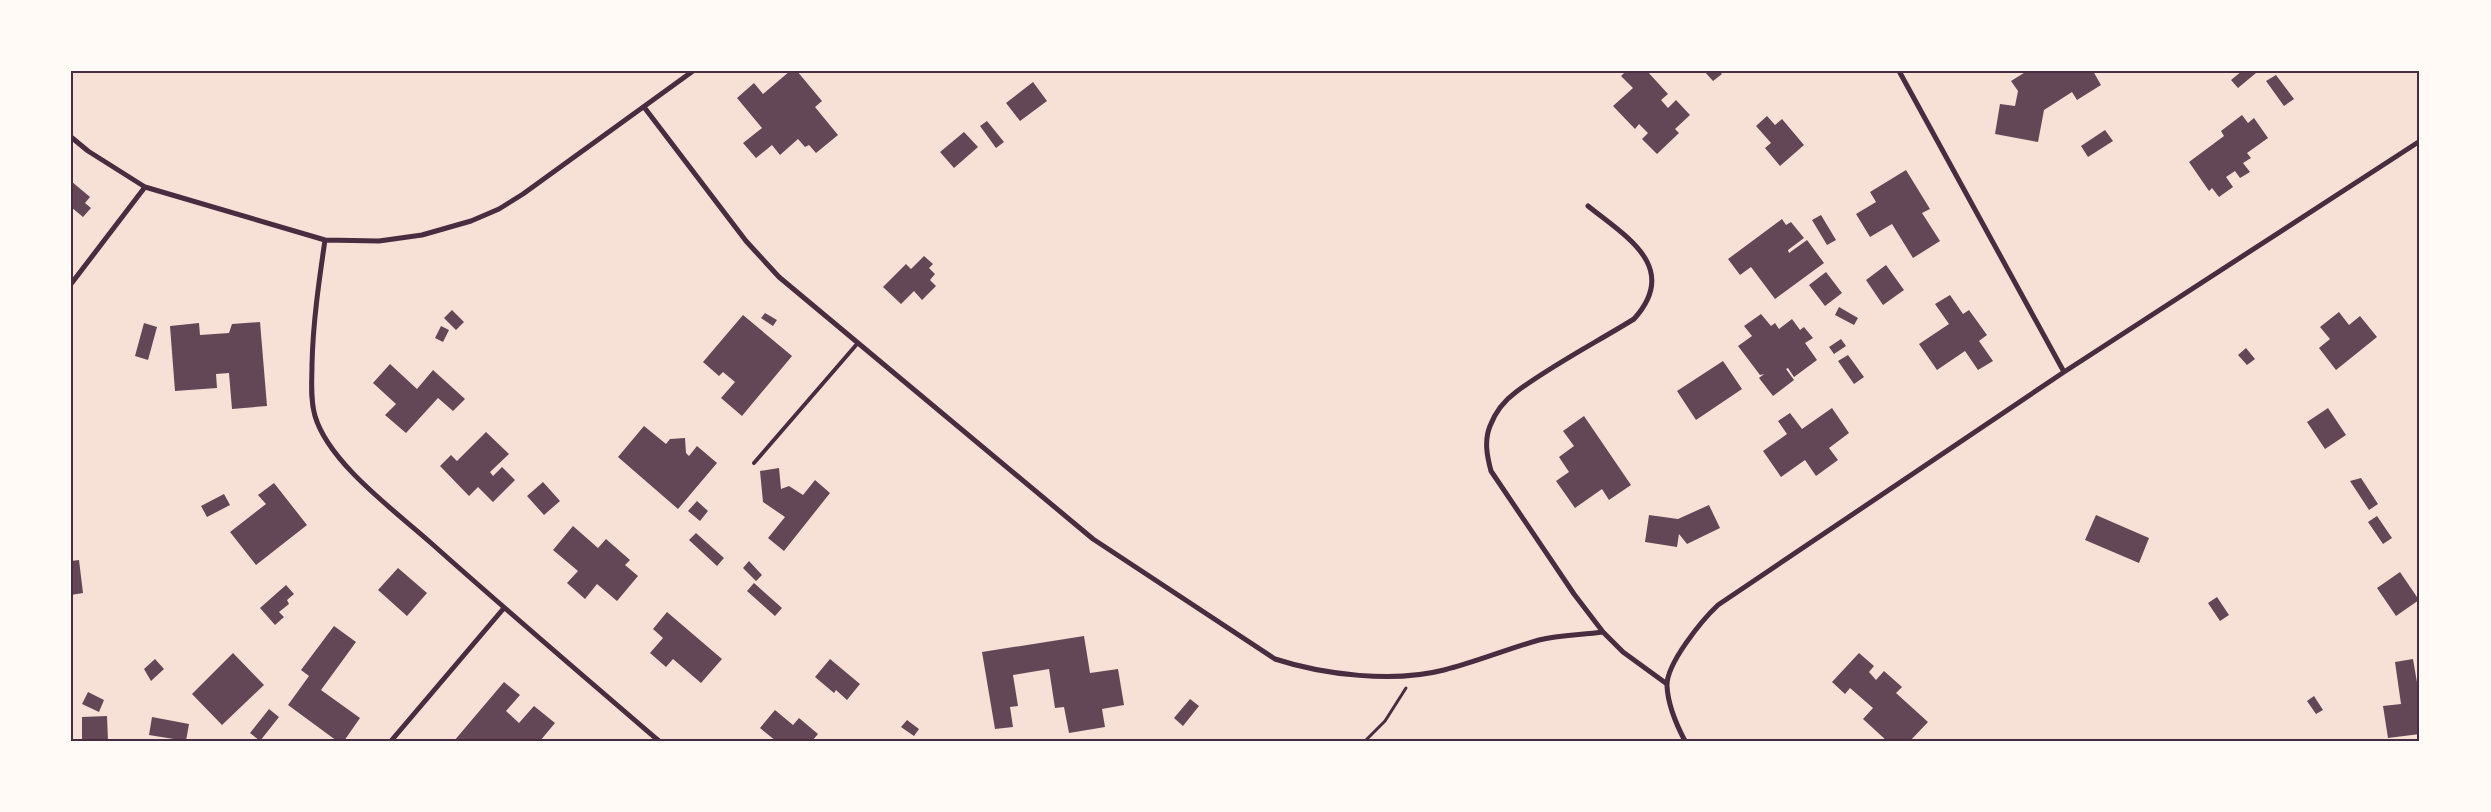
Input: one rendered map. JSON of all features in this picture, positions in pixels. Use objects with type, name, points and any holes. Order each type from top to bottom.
[{"type":"street","points":[[71,137],[88,151],[145,187],[324,240],[399,239],[422,236],[471,221],[499,209],[523,194],[693,71]]},
{"type":"street","points":[[1899,71],[2064,372]]},
{"type":"street","points":[[644,107],[762,260],[778,277],[1093,539],[1275,659],[1307,669],[1352,675],[1412,675],[1444,671],[1541,640],[1603,632]]},
{"type":"street","points":[[1686,741],[1670,707],[1667,684],[1686,642],[1700,622],[1718,605],[2064,372],[2420,141]]},
{"type":"street","points":[[71,284],[145,187]]},
{"type":"street","points":[[1588,206],[1641,249],[1649,265],[1650,289],[1646,305],[1634,319],[1515,393],[1498,410],[1490,426],[1486,441],[1487,457],[1491,471],[1574,594],[1603,632],[1623,652],[1667,684]]},
{"type":"street","points":[[324,240],[314,321],[312,383],[312,402],[323,437],[337,457],[364,483],[504,608],[659,741]]},
{"type":"street","points":[[391,741],[504,608]]},
{"type":"lane","points":[[754,463],[857,344]]},
{"type":"path","points":[[1365,741],[1385,721],[1398,703],[1412,675]]},
{"type":"building","points":[[790,71],[797,71],[822,101],[815,107],[838,135],[816,153],[809,145],[805,147],[798,139],[780,155],[772,145],[756,158],[743,143],[762,128],[737,98],[754,83],[763,94]]},
{"type":"building","points":[[1626,71],[1647,71],[1668,94],[1661,100],[1668,108],[1676,100],[1690,115],[1675,129],[1679,133],[1657,154],[1642,139],[1648,133],[1639,124],[1635,129],[1613,106],[1633,88],[1621,76]]},
{"type":"building","points":[[1704,71],[1719,71],[1722,74],[1713,81]]},
{"type":"building","points":[[2027,71],[2093,71],[2101,85],[2077,100],[2072,92],[2044,110],[2038,142],[1995,134],[2000,104],[2015,106],[2018,91],[2011,81]]},
{"type":"building","points":[[2242,71],[2256,73],[2238,88],[2231,80]]},
{"type":"building","points":[[2276,75],[2294,99],[2284,106],[2266,81]]},
{"type":"building","points":[[1033,82],[1047,101],[1020,121],[1006,103]]},
{"type":"building","points":[[2242,115],[2248,123],[2254,118],[2268,138],[2247,153],[2251,158],[2243,163],[2250,172],[2240,178],[2235,171],[2226,177],[2233,187],[2219,197],[2212,188],[2209,191],[2189,162],[2224,136],[2221,131]]},
{"type":"building","points":[[1767,116],[1775,125],[1782,119],[1804,145],[1780,166],[1765,148],[1771,143],[1756,126]]},
{"type":"building","points":[[987,121],[1004,142],[996,148],[980,126]]},
{"type":"building","points":[[2105,130],[2113,141],[2088,157],[2081,146]]},
{"type":"building","points":[[964,132],[978,147],[954,168],[940,152]]},
{"type":"building","points":[[1906,170],[1930,209],[1922,213],[1940,241],[1913,258],[1892,224],[1870,237],[1856,214],[1876,202],[1870,192]]},
{"type":"building","points":[[71,181],[90,197],[85,203],[91,208],[83,217],[71,207]]},
{"type":"building","points":[[1821,215],[1836,240],[1827,245],[1812,220]]},
{"type":"building","points":[[1782,219],[1786,225],[1791,222],[1804,238],[1788,250],[1789,253],[1807,240],[1824,263],[1775,299],[1751,267],[1740,275],[1728,259]]},
{"type":"building","points":[[924,256],[933,264],[929,268],[935,274],[930,280],[936,286],[922,300],[914,291],[901,304],[883,287],[906,264],[911,269]]},
{"type":"building","points":[[1886,265],[1904,290],[1883,305],[1866,280]]},
{"type":"building","points":[[1826,272],[1842,293],[1825,306],[1809,285]]},
{"type":"building","points":[[1950,295],[1963,314],[1969,310],[1987,335],[1979,341],[1993,361],[1978,370],[1965,351],[1937,370],[1919,344],[1949,324],[1935,304]]},
{"type":"building","points":[[1839,307],[1858,318],[1854,325],[1835,315]]},
{"type":"building","points":[[452,310],[464,322],[456,330],[444,318]]},
{"type":"building","points":[[2339,312],[2349,325],[2360,316],[2377,337],[2336,370],[2319,348],[2330,339],[2320,327]]},
{"type":"building","points":[[765,313],[777,320],[773,326],[761,318]]},
{"type":"building","points":[[1761,314],[1771,326],[1775,323],[1779,329],[1792,319],[1800,330],[1804,327],[1813,338],[1805,343],[1817,360],[1794,377],[1788,368],[1786,369],[1794,380],[1773,396],[1759,378],[1764,374],[1760,375],[1738,346],[1752,336],[1744,326]]},
{"type":"building","points":[[743,315],[792,356],[742,416],[721,398],[735,382],[723,372],[719,376],[703,362]]},
{"type":"building","points":[[260,322],[267,406],[232,409],[229,373],[216,374],[217,388],[175,391],[170,326],[199,323],[200,335],[229,333],[232,324]]},
{"type":"building","points":[[144,323],[157,327],[148,360],[135,356]]},
{"type":"building","points":[[441,326],[449,330],[443,342],[435,338]]},
{"type":"building","points":[[1841,339],[1846,346],[1834,354],[1829,347]]},
{"type":"building","points":[[2246,348],[2255,359],[2247,365],[2238,355]]},
{"type":"building","points":[[1848,355],[1864,377],[1854,384],[1838,361]]},
{"type":"building","points":[[1723,361],[1742,389],[1696,420],[1677,391]]},
{"type":"building","points":[[390,364],[417,389],[433,370],[465,399],[453,411],[438,398],[406,433],[385,415],[396,404],[373,383]]},
{"type":"building","points":[[1832,408],[1849,433],[1829,448],[1838,460],[1816,476],[1805,460],[1781,477],[1763,451],[1787,434],[1778,421],[1790,413],[1802,429]]},
{"type":"building","points":[[2328,408],[2346,435],[2325,449],[2307,422]]},
{"type":"building","points":[[1584,416],[1631,485],[1609,500],[1602,489],[1575,508],[1556,481],[1569,472],[1559,457],[1574,446],[1563,431]]},
{"type":"building","points":[[644,426],[666,444],[670,439],[685,438],[686,453],[689,456],[697,446],[717,463],[678,509],[618,457]]},
{"type":"building","points":[[486,432],[509,454],[490,472],[493,476],[502,467],[515,480],[493,502],[478,487],[469,496],[440,466],[451,455],[457,461]]},
{"type":"building","points":[[779,468],[781,489],[789,486],[803,495],[815,480],[830,493],[784,551],[768,538],[785,517],[763,502],[760,471]]},
{"type":"building","points":[[2361,478],[2378,504],[2369,510],[2350,481]]},
{"type":"building","points":[[543,482],[560,501],[544,515],[527,496]]},
{"type":"building","points":[[274,483],[307,525],[256,565],[230,532],[266,504],[258,495]]},
{"type":"building","points":[[224,494],[230,505],[207,517],[201,506]]},
{"type":"building","points":[[697,501],[708,511],[700,521],[688,511]]},
{"type":"building","points":[[1709,505],[1720,528],[1687,544],[1679,534],[1677,547],[1645,542],[1649,515],[1678,519]]},
{"type":"building","points":[[2096,515],[2149,538],[2139,563],[2085,540]]},
{"type":"building","points":[[2377,516],[2392,538],[2383,544],[2368,522]]},
{"type":"building","points":[[573,526],[598,548],[606,539],[630,560],[625,565],[638,576],[617,601],[597,584],[585,599],[567,583],[578,571],[553,550]]},
{"type":"building","points":[[696,533],[724,558],[717,566],[689,540]]},
{"type":"building","points":[[79,560],[83,593],[71,595],[71,561]]},
{"type":"building","points":[[749,561],[762,575],[756,581],[743,568]]},
{"type":"building","points":[[398,568],[427,593],[407,616],[378,590]]},
{"type":"building","points":[[2400,572],[2419,600],[2396,616],[2377,588]]},
{"type":"building","points":[[754,583],[782,608],[775,616],[747,591]]},
{"type":"building","points":[[286,585],[294,594],[287,600],[289,604],[279,612],[284,617],[275,625],[260,608]]},
{"type":"building","points":[[2217,597],[2229,615],[2220,621],[2208,603]]},
{"type":"building","points":[[667,612],[722,659],[701,683],[673,659],[666,667],[650,653],[663,638],[653,629]]},
{"type":"building","points":[[334,626],[356,642],[321,690],[360,718],[344,741],[337,741],[288,705],[309,676],[301,670]]},
{"type":"building","points":[[1084,636],[1090,673],[1118,669],[1124,705],[1102,709],[1105,727],[1069,733],[1064,707],[1055,708],[1049,669],[1013,675],[1018,706],[1010,707],[1013,727],[995,729],[982,652]]},
{"type":"building","points":[[233,653],[264,685],[222,725],[192,694]]},
{"type":"building","points":[[1859,653],[1874,666],[1869,672],[1876,680],[1884,671],[1902,687],[1896,693],[1928,722],[1910,741],[1887,741],[1863,719],[1873,708],[1850,688],[1845,694],[1832,682]]},
{"type":"building","points":[[155,659],[164,669],[151,681],[144,669]]},
{"type":"building","points":[[830,659],[860,684],[847,700],[836,690],[834,693],[815,677]]},
{"type":"building","points":[[2413,659],[2420,700],[2420,734],[2388,738],[2383,706],[2401,704],[2395,662]]},
{"type":"building","points":[[504,682],[520,695],[506,711],[519,723],[534,706],[555,723],[540,741],[454,741]]},
{"type":"building","points":[[88,692],[104,700],[99,712],[82,704]]},
{"type":"building","points":[[2314,696],[2323,710],[2316,714],[2307,701]]},
{"type":"building","points":[[1190,699],[1199,706],[1183,726],[1174,718]]},
{"type":"building","points":[[269,709],[279,717],[260,741],[250,733]]},
{"type":"building","points":[[775,710],[793,725],[799,718],[818,734],[812,741],[776,741],[760,728]]},
{"type":"building","points":[[107,716],[108,741],[82,741],[82,717]]},
{"type":"building","points":[[152,717],[189,724],[186,741],[149,735]]},
{"type":"building","points":[[907,720],[919,729],[914,736],[901,727]]}]
